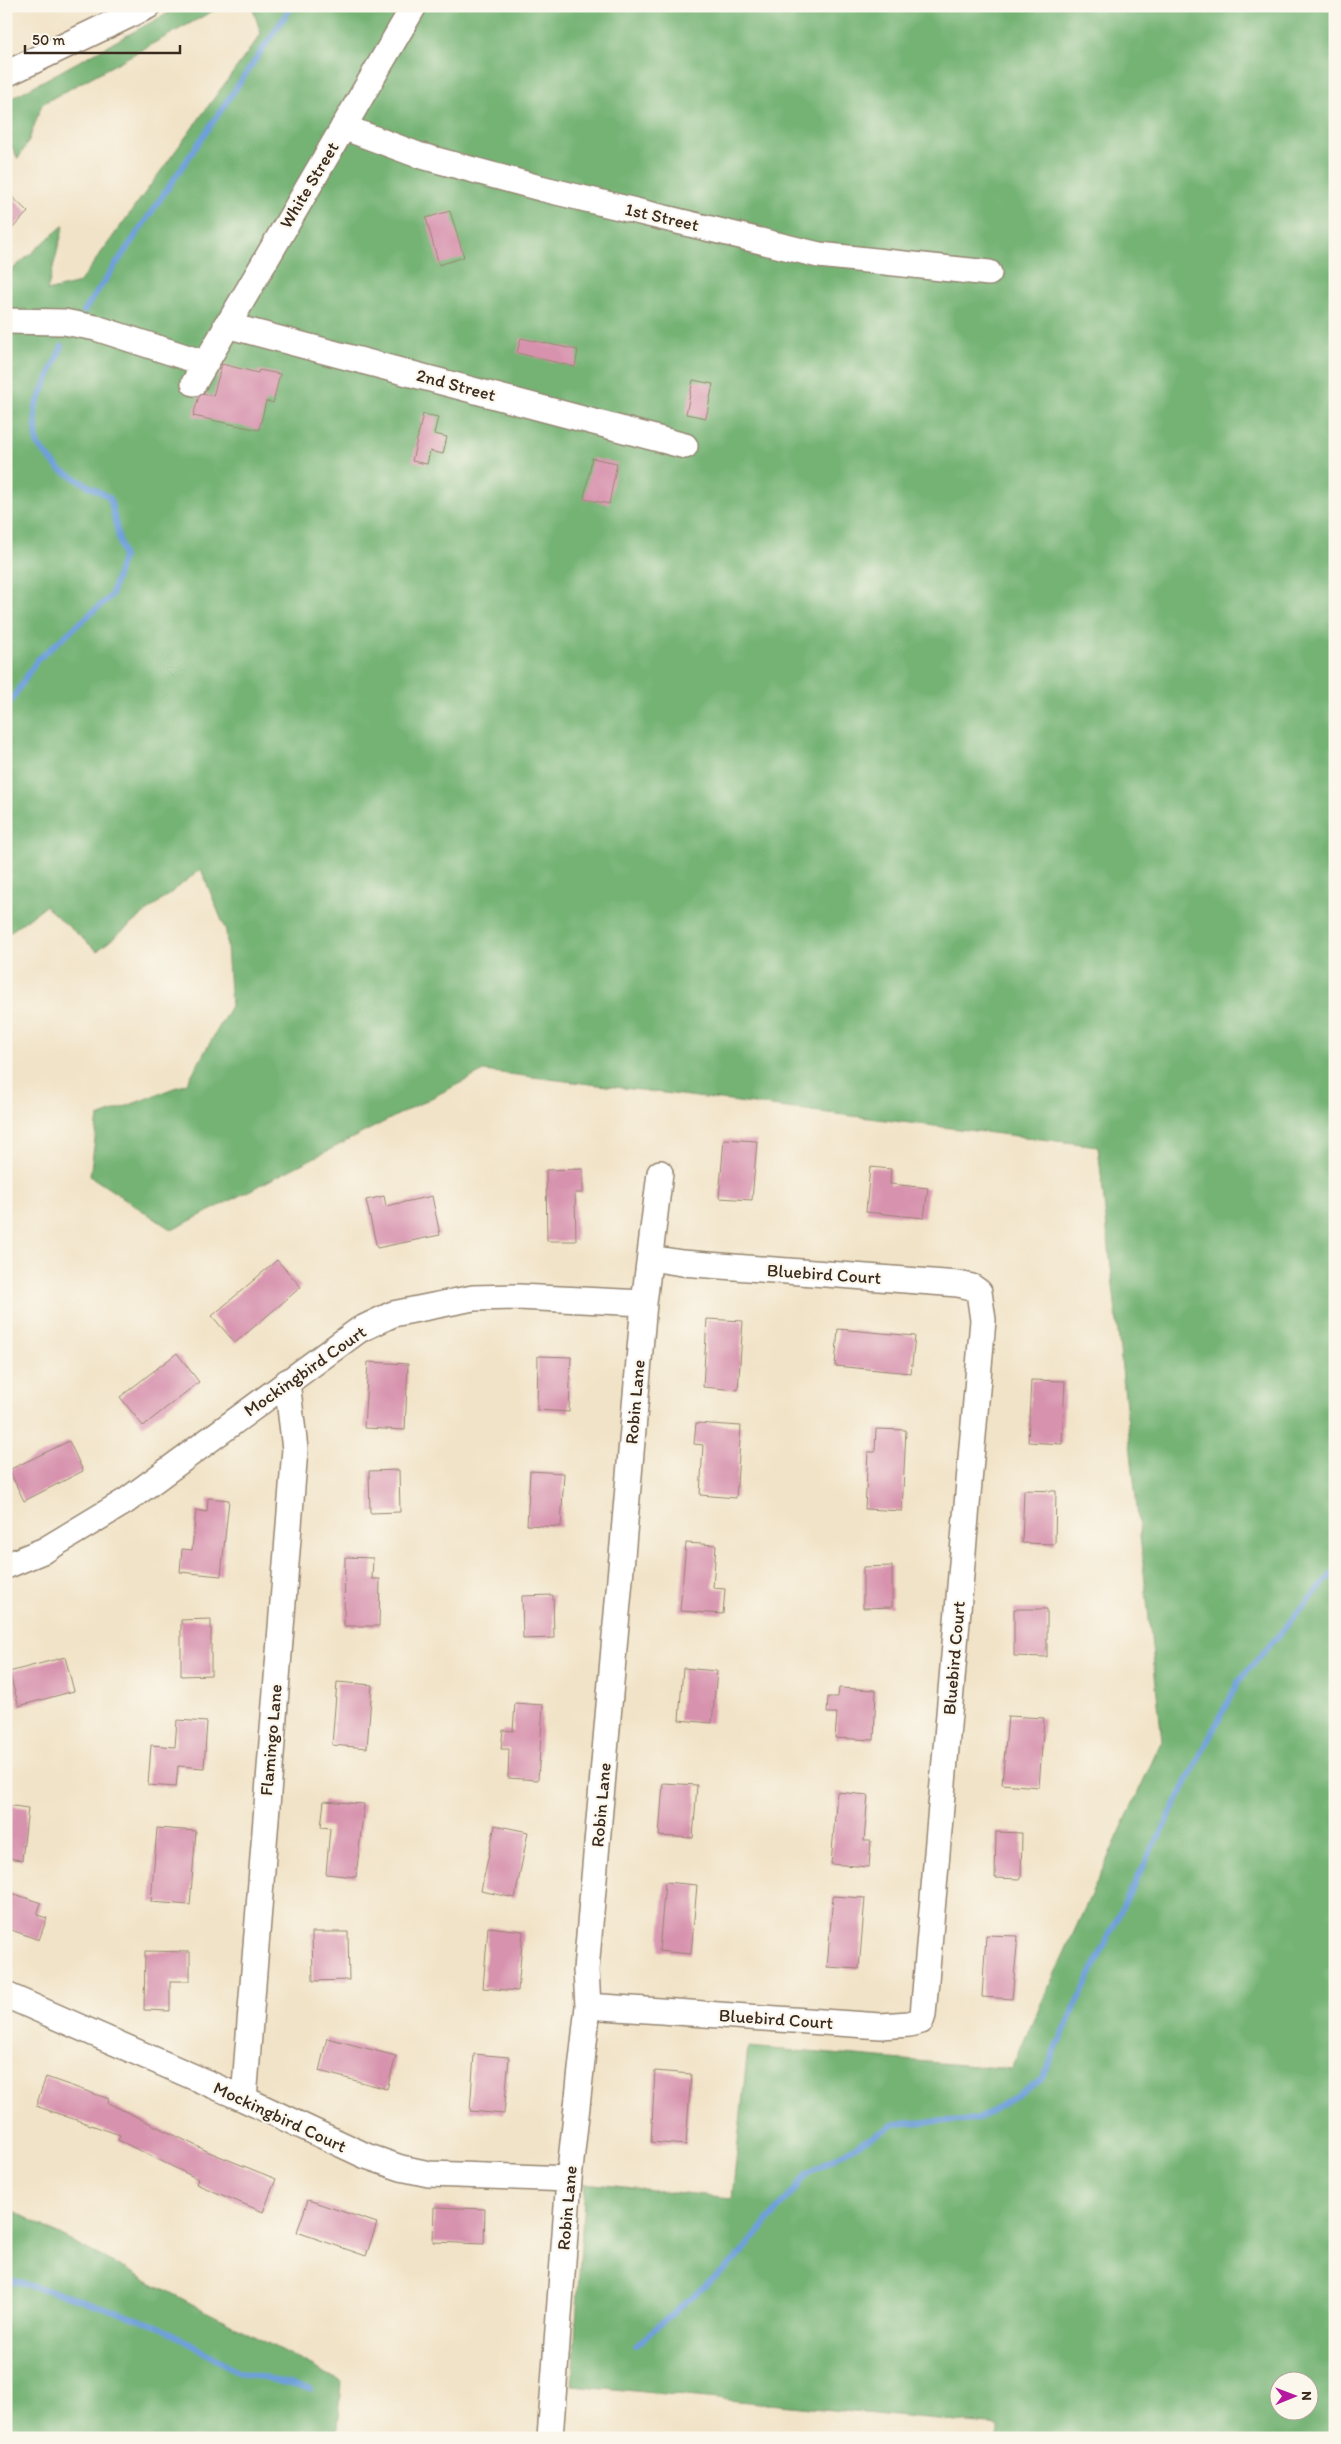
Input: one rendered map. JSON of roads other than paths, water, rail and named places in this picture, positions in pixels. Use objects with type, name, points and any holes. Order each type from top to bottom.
[{"type":"street","points":[[6,74],[148,6]]},
{"type":"street","name":"White Street","points":[[6,321],[64,322],[88,327],[199,373],[414,6]]},
{"type":"street","name":"1st Street","points":[[343,127],[418,155],[540,188],[819,255],[989,272]]},
{"type":"street","name":"2nd Street","points":[[226,325],[685,446]]},
{"type":"street","name":"Robin Lane","points":[[550,2438],[569,2179],[588,2006],[586,1970],[644,1303],[660,1173]]},
{"type":"street","name":"Bluebird Court","points":[[588,2006],[881,2026],[909,2024],[920,2021],[923,2015],[982,1340],[983,1320],[979,1292],[972,1287],[958,1284],[682,1263],[650,1258]]},
{"type":"street","name":"Mockingbird Court","points":[[6,1566],[45,1550],[126,1500],[360,1330],[393,1314],[473,1298],[518,1297],[644,1303]]},
{"type":"street","name":"Flamingo Lane","points":[[244,2099],[295,1449],[287,1382]]},
{"type":"street","name":"Mockingbird Court","points":[[6,1995],[244,2099],[366,2156],[401,2168],[429,2174],[569,2179]]},
{"type":"waterway","points":[[84,311],[292,6]]},
{"type":"waterway","points":[[6,709],[37,660],[111,596],[123,557],[110,498],[59,469],[37,444],[35,408],[62,346]]},
{"type":"waterway","points":[[636,2345],[737,2258],[808,2173],[895,2124],[979,2119],[1041,2080],[1122,1908],[1238,1682],[1335,1570]]},
{"type":"waterway","points":[[6,2279],[76,2298],[163,2328],[238,2372],[311,2389]]}]
